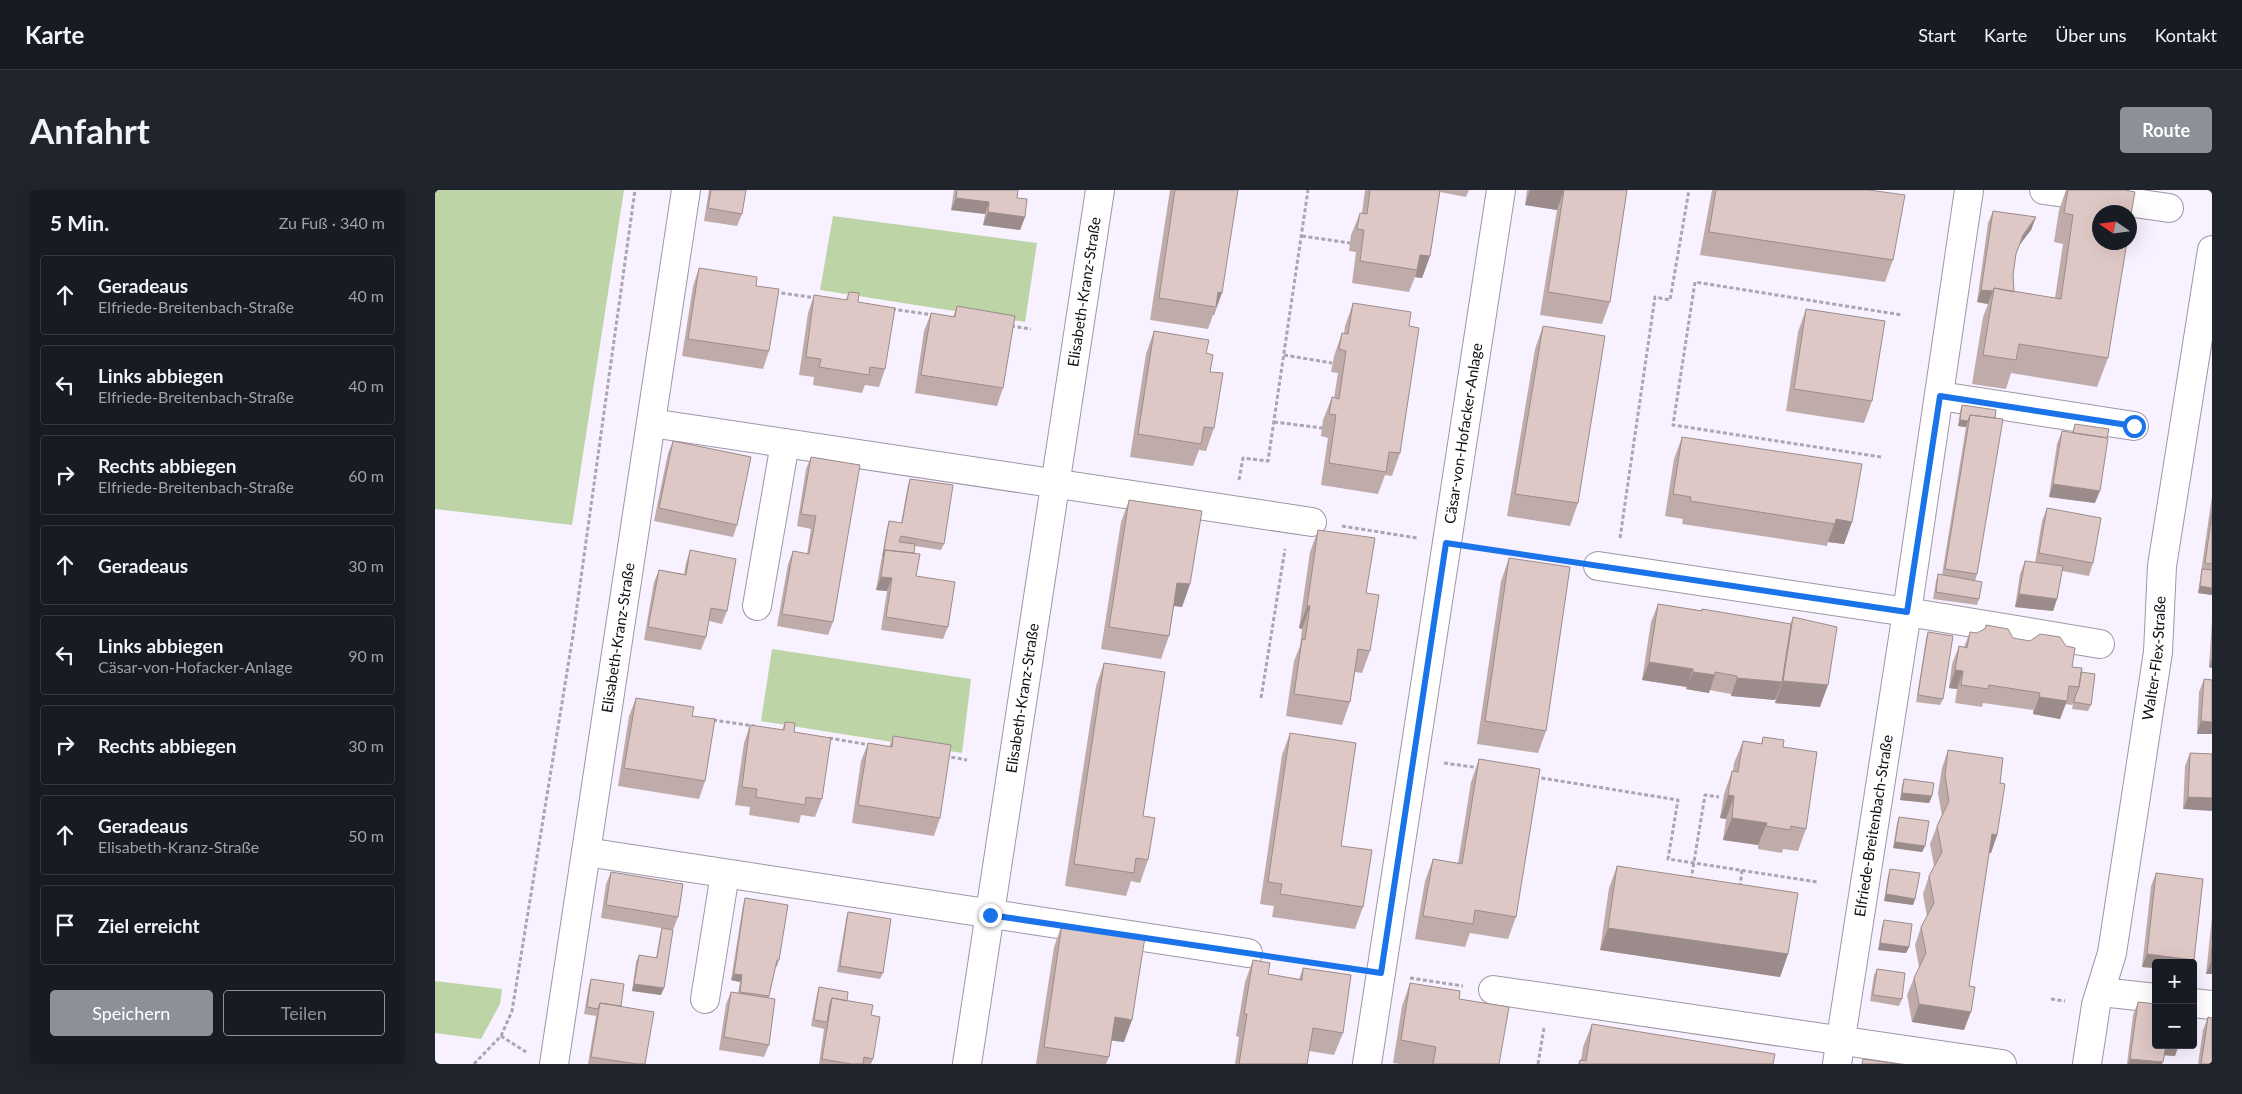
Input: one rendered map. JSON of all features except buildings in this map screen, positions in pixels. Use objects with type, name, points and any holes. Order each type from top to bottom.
[{"type":"street","name":"Elisabeth-Kranz-Straße","points":[[554,1064],[687,190]]},
{"type":"street","name":"Elisabeth-Kranz-Straße","points":[[967,1064],[1100,190]]},
{"type":"street","name":"Cäsar-von-Hofacker-Anlage","points":[[1367,1064],[1501,190]]},
{"type":"street","name":"Elfriede-Breitenbach-Straße","points":[[1839,1052],[1940,396],[1969,190]]},
{"type":"street","points":[[2044,190],[2169,208]]},
{"type":"street","name":"Walter-Flex-Straße","points":[[2087,1064],[2096,1005],[2112,953],[2158,652],[2162,566],[2201,388],[2212,250]]},
{"type":"street","points":[[1940,396],[2134,426]]},
{"type":"street","points":[[651,423],[1301,520]]},
{"type":"street","points":[[757,606],[785,443]]},
{"type":"street","points":[[1607,567],[1907,612],[2101,644]]},
{"type":"street","points":[[586,852],[1248,954]]},
{"type":"street","points":[[705,999],[725,874]]},
{"type":"street","points":[[1493,990],[1549,998],[1839,1052],[2003,1064]]},
{"type":"street","points":[[2101,992],[2152,998]]},
{"type":"street","points":[[2197,1003],[2212,1005]]},
{"type":"path","points":[[475,1064],[501,1036],[512,1011],[573,635],[635,190]]},
{"type":"path","points":[[1243,458],[1268,462],[1308,190]]},
{"type":"path","points":[[1261,698],[1301,520],[1607,567],[1655,297],[1670,300],[1689,190]]},
{"type":"path","points":[[1302,236],[1350,243]]},
{"type":"path","points":[[1881,457],[1673,425],[1695,282],[1902,315]]},
{"type":"path","points":[[770,291],[819,298]]},
{"type":"path","points":[[886,308],[935,315]]},
{"type":"path","points":[[1002,325],[1031,329]]},
{"type":"path","points":[[1284,355],[1333,364]]},
{"type":"path","points":[[1274,422],[1322,428]]},
{"type":"path","points":[[706,719],[764,728]]},
{"type":"path","points":[[822,737],[880,746]]},
{"type":"path","points":[[938,755],[967,760]]},
{"type":"path","points":[[1414,758],[1482,769]]},
{"type":"path","points":[[1531,776],[1678,800],[1668,859],[1817,882]]},
{"type":"path","points":[[1691,882],[1705,795],[1719,797]]},
{"type":"path","points":[[1740,889],[1742,870]]},
{"type":"path","points":[[1248,954],[1493,990]]},
{"type":"path","points":[[1538,1064],[1549,998]]},
{"type":"path","points":[[501,1036],[527,1054],[527,1059]]},
{"type":"green space","points":[[435,190],[624,190],[572,525],[435,509]]},
{"type":"green space","points":[[833,216],[1037,243],[1025,322],[820,290]]},
{"type":"green space","points":[[772,649],[971,679],[962,753],[761,721]]},
{"type":"green space","points":[[435,981],[502,989],[500,1004],[481,1039],[435,1033]]},
{"type":"route","points":[[990,915],[1381,973],[1446,543],[1907,612],[1940,396],[2134,426]]}]
